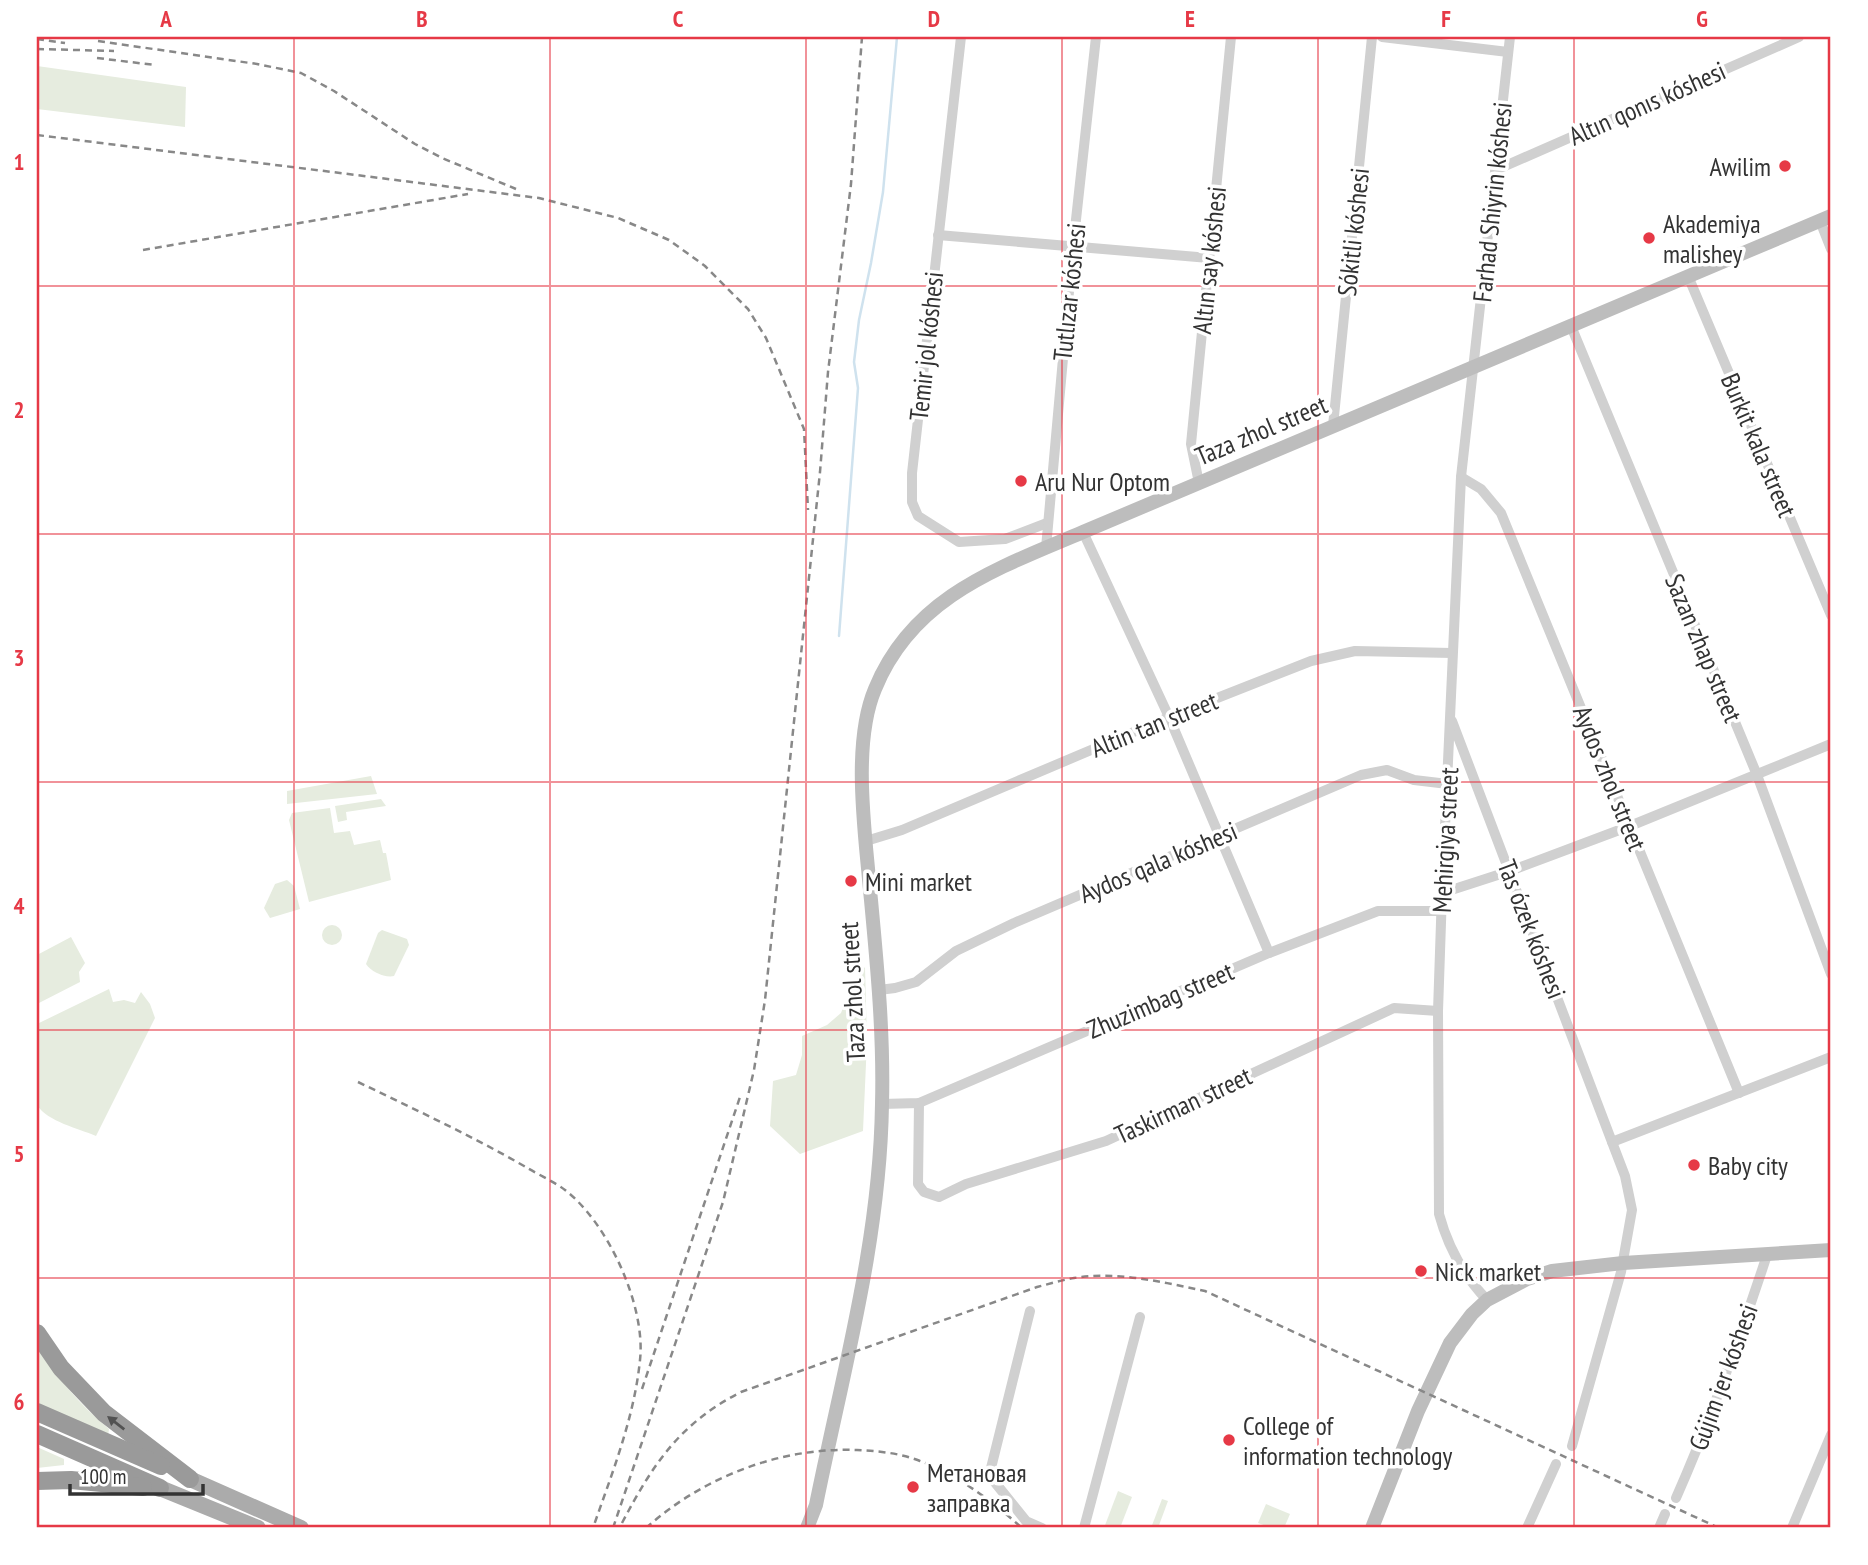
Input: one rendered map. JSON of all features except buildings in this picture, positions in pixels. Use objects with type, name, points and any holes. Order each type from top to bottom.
[{"type":"highway","points":[[37,1333],[61,1368],[104,1413],[190,1479]]},
{"type":"highway","points":[[37,1412],[190,1479]]},
{"type":"highway","points":[[37,1434],[160,1489]]},
{"type":"highway","points":[[37,1481],[71,1480],[160,1489]]},
{"type":"main road","name":"Taza zhol street","points":[[807,1528],[816,1505],[850,1352],[876,1215],[883,1104],[879,990],[862,774],[866,728],[874,690],[898,646],[929,611],[972,581],[1825,218]]},
{"type":"main road","points":[[1372,1528],[1418,1411],[1450,1343],[1466,1321],[1487,1300],[1527,1279],[1552,1271],[1623,1263],[1831,1250]]},
{"type":"main road","points":[[190,1479],[301,1528]]},
{"type":"main road","points":[[160,1489],[258,1528]]},
{"type":"main road","points":[[816,1505],[818,1528]]},
{"type":"street","name":"Temir jol kóshesi","points":[[961,37],[912,473],[912,502],[918,516],[959,542],[1005,539],[1047,523]]},
{"type":"street","name":"Tutlızar kóshesi","points":[[1046,548],[1073,247],[1096,37]]},
{"type":"street","name":"Altın say kóshesi","points":[[1199,483],[1191,444],[1231,37]]},
{"type":"street","name":"Sókitli kóshesi","points":[[1333,426],[1372,37]]},
{"type":"street","points":[[1382,37],[1508,52]]},
{"type":"street","name":"Farhad Shiyrin kóshesi","points":[[1474,367],[1510,37]]},
{"type":"street","name":"Altın qonıs kóshesi","points":[[1496,170],[1799,37]]},
{"type":"street","points":[[1825,218],[1831,249]]},
{"type":"street","points":[[938,235],[1209,258]]},
{"type":"street","name":"Burkit kala street","points":[[1688,276],[1831,615]]},
{"type":"street","name":"Sazan zhap street","points":[[1571,326],[1757,775],[1831,974]]},
{"type":"street","name":"Mehirgiya street","points":[[1474,367],[1461,477],[1441,893],[1438,1011],[1439,1214],[1446,1241],[1471,1284],[1487,1300]]},
{"type":"street","name":"Aydos zhol street","points":[[1461,477],[1481,489],[1501,513],[1739,1093]]},
{"type":"street","points":[[1083,532],[1169,717],[1269,953]]},
{"type":"street","name":"Altin tan street","points":[[866,841],[902,830],[1169,717],[1311,661],[1355,651],[1452,653]]},
{"type":"street","name":"Tas ózek kóshesi","points":[[1450,717],[1625,1176],[1632,1210],[1623,1263],[1572,1446]]},
{"type":"street","points":[[1441,893],[1510,871],[1630,826],[1831,744]]},
{"type":"street","name":"Aydos qala kóshesi","points":[[879,990],[916,982],[956,951],[1014,923],[1361,775],[1387,770],[1414,780],[1448,784]]},
{"type":"street","name":"Zhuzimbag street","points":[[883,1104],[919,1103],[1269,953],[1378,911],[1441,911]]},
{"type":"street","name":"Taskirman street","points":[[919,1103],[918,1184],[924,1192],[939,1197],[965,1184],[1106,1141],[1394,1008],[1438,1011]]},
{"type":"street","points":[[1612,1142],[1831,1057]]},
{"type":"street","name":"Gújim jer kóshesi","points":[[1675,1498],[1731,1361],[1767,1255]]},
{"type":"street","points":[[1030,1311],[991,1468],[993,1480],[1026,1521],[1042,1528]]},
{"type":"street","points":[[1084,1528],[1140,1317]]},
{"type":"street","points":[[1791,1528],[1831,1435]]},
{"type":"street","points":[[1527,1528],[1556,1464]]},
{"type":"street","points":[[1659,1528],[1665,1514]]},
{"type":"shaded area","points":[[37,66],[186,87],[185,127],[37,109]]},
{"type":"shaded area","points":[[371,776],[377,794],[287,804],[287,791]]},
{"type":"shaded area","points":[[381,799],[386,806],[346,812],[347,820],[338,822],[335,806]]},
{"type":"shaded area","points":[[330,808],[334,833],[350,831],[354,845],[380,840],[383,853],[386,853],[391,880],[309,902],[289,820],[292,813]]},
{"type":"shaded area","points":[[287,880],[294,886],[300,909],[270,918],[264,908],[275,884]]},
{"type":"shaded area","points":[[332,925],[339,928],[342,935],[339,942],[332,945],[325,942],[322,935],[325,928]]},
{"type":"shaded area","points":[[382,930],[407,939],[409,945],[394,976],[378,974],[366,964],[378,933]]},
{"type":"shaded area","points":[[71,937],[85,963],[79,972],[80,982],[37,1004],[37,955]]},
{"type":"shaded area","points":[[865,967],[867,1041],[863,1131],[800,1154],[770,1126],[773,1081],[796,1075],[802,1055],[802,1036],[827,1025],[841,1013],[852,984]]},
{"type":"shaded area","points":[[109,989],[113,1002],[124,1000],[135,1003],[141,992],[150,1004],[155,1018],[96,1136],[48,1116],[37,1105],[37,1024]]},
{"type":"shaded area","points":[[37,1347],[70,1391],[109,1429],[108,1436],[37,1408]]},
{"type":"shaded area","points":[[37,1447],[64,1459],[64,1465],[37,1468]]},
{"type":"shaded area","points":[[1118,1491],[1132,1497],[1120,1528],[1104,1528]]},
{"type":"shaded area","points":[[1162,1499],[1168,1501],[1158,1528],[1151,1528]]},
{"type":"shaded area","points":[[1266,1504],[1290,1514],[1284,1528],[1272,1528],[1258,1523]]},
{"type":"waterway","points":[[839,636],[858,388],[854,362],[859,320],[883,192],[897,37]]},
{"type":"railway","points":[[613,1528],[723,1202],[754,1070],[765,1000],[828,372],[851,184],[862,37]]},
{"type":"railway","points":[[37,39],[65,43]]},
{"type":"railway","points":[[98,41],[301,73],[334,91],[415,144],[516,189]]},
{"type":"railway","points":[[37,49],[114,51]]},
{"type":"railway","points":[[97,58],[155,65]]},
{"type":"railway","points":[[37,135],[539,198],[618,218],[669,240],[705,266],[748,309],[766,338],[804,429],[808,510]]},
{"type":"railway","points":[[143,250],[468,194]]},
{"type":"railway","points":[[358,1082],[442,1122],[565,1190],[596,1223],[609,1244],[621,1267],[637,1315],[640,1360],[628,1425],[593,1528]]},
{"type":"railway","points":[[642,1389],[740,1097]]},
{"type":"railway","points":[[622,1523],[645,1482],[670,1447],[701,1417],[741,1392],[1037,1287],[1074,1278],[1107,1276],[1140,1278],[1205,1291],[1719,1528]]},
{"type":"railway","points":[[646,1528],[668,1510],[718,1480],[771,1460],[828,1450],[881,1452],[912,1458],[948,1474],[974,1490],[1022,1528]]},
{"type":"place","name":"Awilim","points":[[1785,166]]},
{"type":"place","name":"Akademiya malishey","points":[[1649,238]]},
{"type":"place","name":"Aru Nur Optom","points":[[1021,481]]},
{"type":"place","name":"Mini market","points":[[851,881]]},
{"type":"place","name":"Baby city","points":[[1694,1165]]},
{"type":"place","name":"Nick market","points":[[1421,1271]]},
{"type":"place","name":"College of information technology","points":[[1229,1440]]},
{"type":"place","name":"Метановая заправка","points":[[913,1487]]}]
